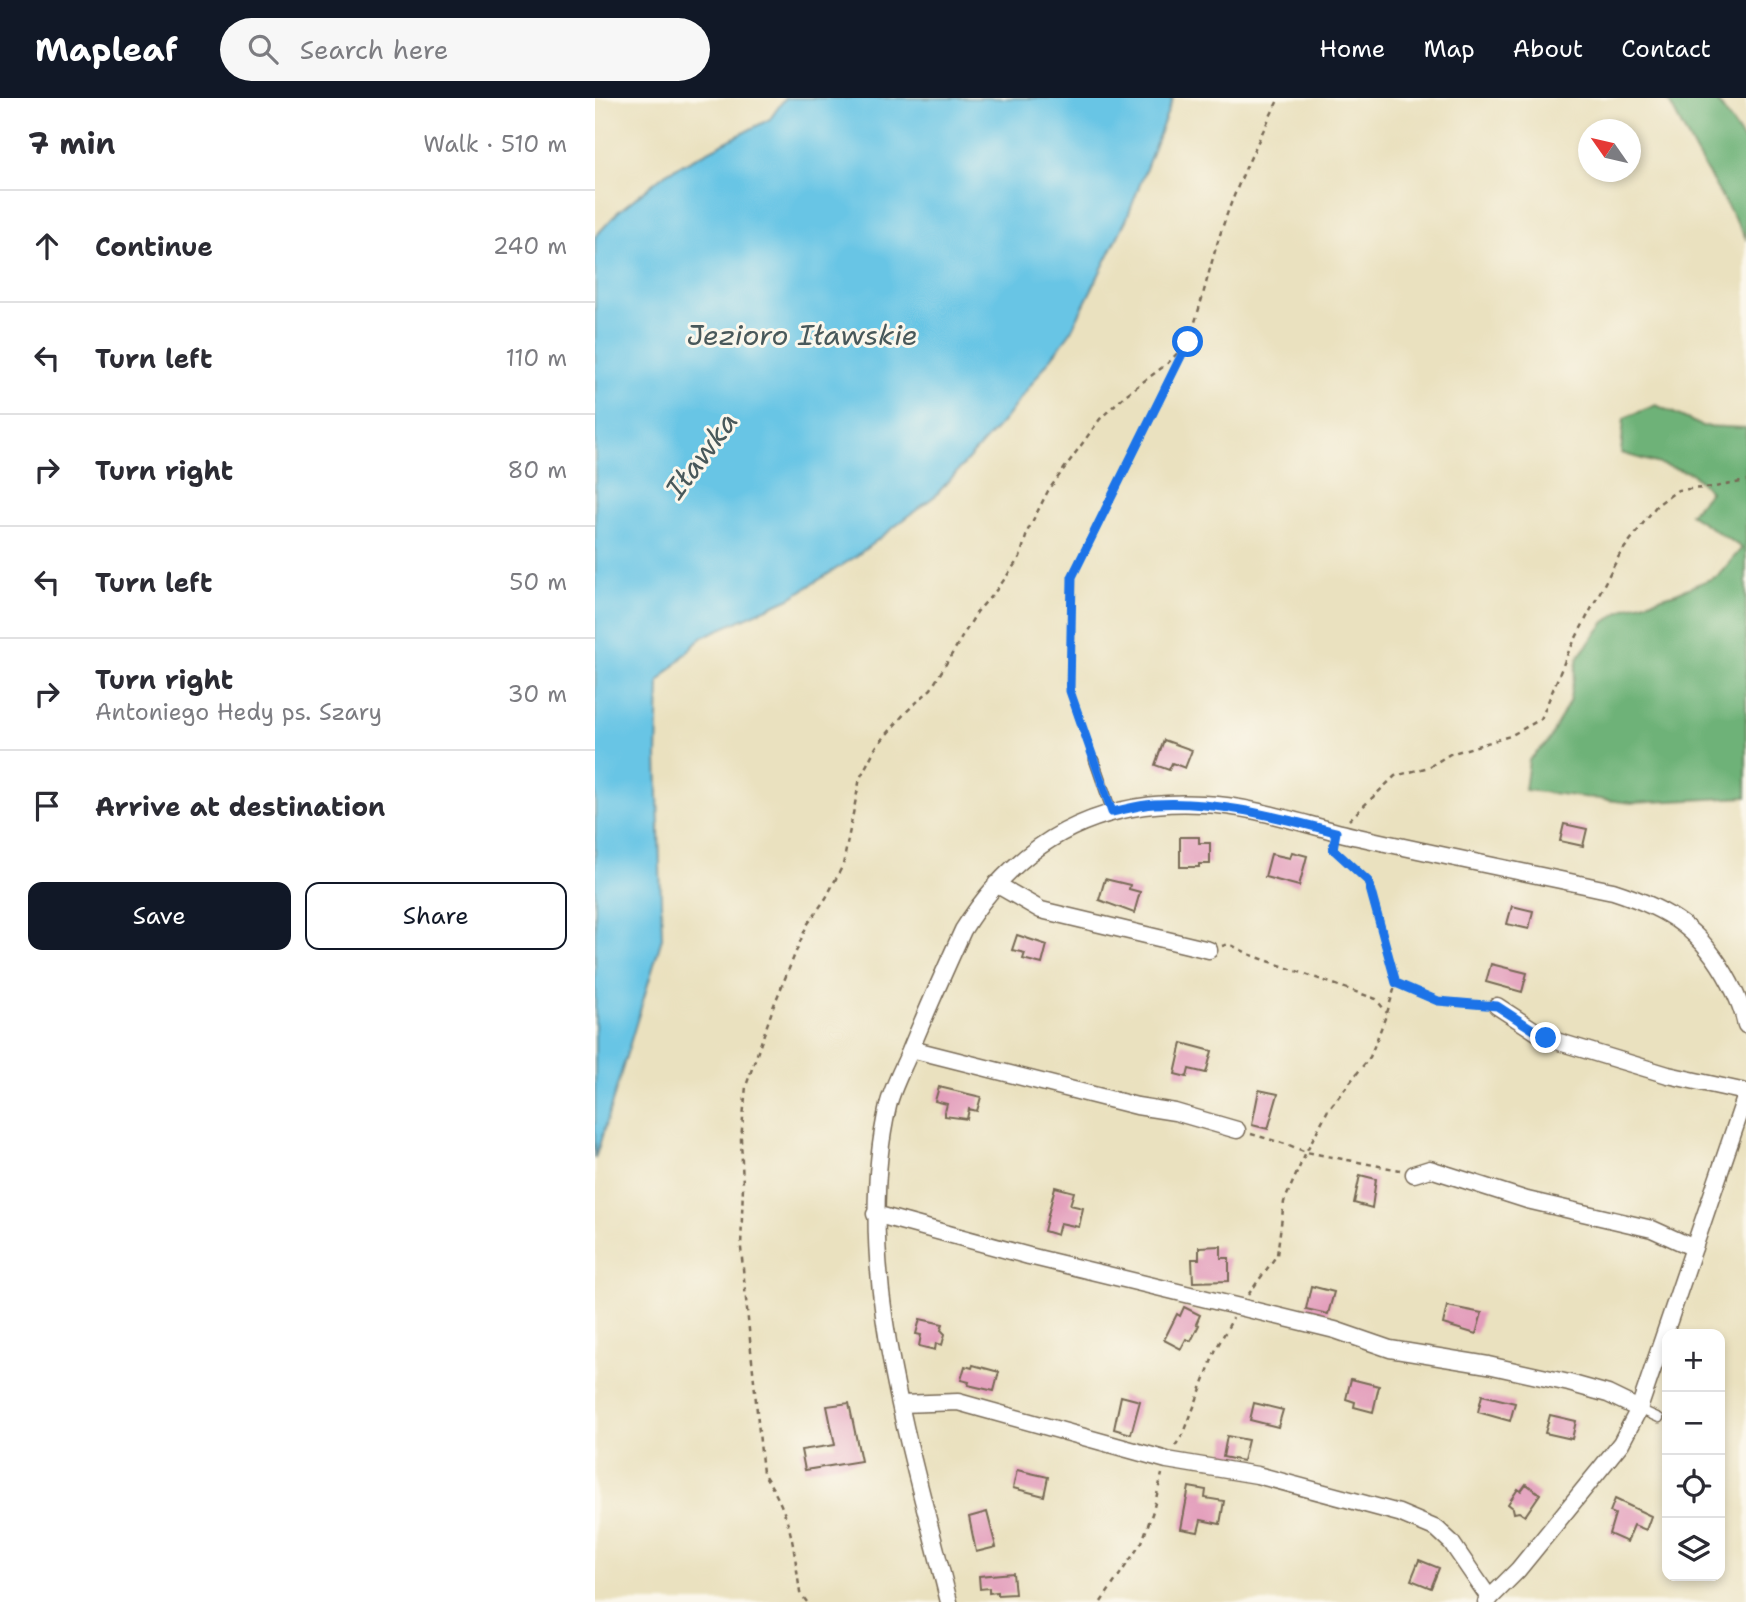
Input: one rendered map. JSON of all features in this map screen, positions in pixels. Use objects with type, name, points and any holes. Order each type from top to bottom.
[{"type":"street","points":[[950,1602],[901,1404],[882,1298],[875,1213],[879,1161],[889,1104],[963,930],[979,904],[1026,855],[1088,819],[1112,812],[1152,804],[1205,804],[1251,811],[1358,837],[1613,891],[1646,902],[1692,931],[1716,957],[1737,996],[1746,1024]]},
{"type":"street","points":[[996,884],[1041,910],[1209,950]]},
{"type":"street","points":[[901,1404],[958,1402],[1167,1460],[1257,1475],[1399,1513],[1437,1530],[1451,1542],[1488,1600],[1518,1570],[1622,1443],[1639,1409],[1746,1093],[1668,1075],[1546,1038],[1497,1006]]},
{"type":"street","points":[[911,1049],[1175,1112],[1237,1130]]},
{"type":"street","points":[[1414,1174],[1430,1169],[1527,1200],[1652,1229],[1694,1248]]},
{"type":"street","points":[[875,1213],[1029,1256],[1335,1330],[1390,1349],[1488,1365],[1569,1383],[1608,1394],[1639,1409]]},
{"type":"lane","points":[[1094,761],[1112,812]]},
{"type":"lane","points":[[1639,1409],[1659,1418]]},
{"type":"path","points":[[1094,761],[1070,691],[1072,577],[1188,342],[1200,311],[1219,238],[1248,163],[1279,98]]},
{"type":"path","points":[[807,1602],[800,1593],[790,1524],[778,1496],[763,1473],[741,1248],[741,1139],[746,1086],[774,1005],[807,925],[826,898],[843,865],[860,778],[876,747],[905,713],[930,690],[977,612],[1020,557],[1028,530],[1048,491],[1100,419],[1124,396],[1167,364],[1188,342]]},
{"type":"path","points":[[1101,1602],[1142,1542],[1167,1460],[1184,1433],[1216,1349],[1240,1306],[1277,1255],[1284,1202],[1306,1152],[1328,1110],[1370,1057],[1387,1013],[1396,983],[1368,881],[1333,849],[1336,832],[1395,776],[1429,767],[1450,754],[1510,736],[1541,719],[1569,653],[1620,554],[1657,505],[1678,490],[1746,481]]},
{"type":"path","points":[[1209,950],[1229,944],[1251,955],[1376,999],[1387,1013]]},
{"type":"path","points":[[1396,983],[1438,1001],[1497,1006]]},
{"type":"path","points":[[1237,1130],[1289,1144],[1306,1152],[1414,1174]]},
{"type":"green space","points":[[1667,98],[1715,98],[1746,143],[1746,238],[1696,153]]},
{"type":"green space","points":[[1656,405],[1702,426],[1746,428],[1746,797],[1632,803],[1525,790],[1529,760],[1548,742],[1569,702],[1578,657],[1605,622],[1626,608],[1676,593],[1718,576],[1742,548],[1690,514],[1710,491],[1691,473],[1621,453],[1624,418]]},
{"type":"water","name":"Jezioro Iławskie","points":[[785,98],[1173,98],[1127,218],[1070,333],[1004,420],[936,495],[855,557],[790,598],[702,637],[659,681],[657,757],[662,938],[595,1159],[595,237],[618,212],[666,173],[770,119]]},
{"type":"building","points":[[1164,740],[1192,750],[1185,768],[1172,763],[1169,770],[1155,765]]},
{"type":"building","points":[[1564,824],[1587,829],[1583,846],[1560,841]]},
{"type":"building","points":[[1180,837],[1199,837],[1199,843],[1210,843],[1210,864],[1180,867]]},
{"type":"building","points":[[1292,852],[1307,856],[1299,886],[1265,877],[1271,854],[1290,858]]},
{"type":"building","points":[[1105,879],[1130,885],[1129,889],[1140,892],[1134,913],[1099,900]]},
{"type":"building","points":[[1512,906],[1533,911],[1529,929],[1507,924]]},
{"type":"building","points":[[1017,935],[1047,945],[1042,964],[1023,959],[1025,953],[1012,950]]},
{"type":"building","points":[[1491,964],[1527,973],[1522,992],[1486,982]]},
{"type":"building","points":[[1182,1043],[1212,1051],[1206,1073],[1189,1069],[1187,1077],[1175,1074]]},
{"type":"building","points":[[939,1087],[981,1097],[977,1111],[969,1109],[967,1119],[944,1116],[947,1104],[935,1101]]},
{"type":"building","points":[[1259,1090],[1278,1094],[1268,1129],[1252,1125]]},
{"type":"building","points":[[1360,1175],[1376,1179],[1372,1208],[1354,1203]]},
{"type":"building","points":[[1055,1187],[1074,1192],[1070,1205],[1083,1208],[1079,1227],[1060,1223],[1057,1235],[1044,1231]]},
{"type":"building","points":[[1221,1246],[1221,1258],[1229,1258],[1229,1281],[1193,1282],[1192,1259],[1199,1259],[1199,1247]]},
{"type":"building","points":[[1311,1286],[1334,1292],[1328,1314],[1306,1309]]},
{"type":"building","points":[[1447,1306],[1482,1313],[1476,1334],[1443,1324]]},
{"type":"building","points":[[1184,1307],[1200,1315],[1196,1324],[1199,1325],[1191,1341],[1186,1339],[1181,1349],[1164,1340],[1177,1314],[1180,1316]]},
{"type":"building","points":[[920,1319],[943,1324],[941,1330],[945,1334],[942,1345],[936,1343],[935,1350],[919,1346],[921,1335],[916,1334]]},
{"type":"building","points":[[973,1365],[999,1372],[994,1391],[968,1385],[969,1382],[961,1380],[965,1366],[972,1368]]},
{"type":"building","points":[[1351,1379],[1379,1386],[1373,1412],[1354,1407],[1355,1402],[1346,1399]]},
{"type":"building","points":[[1482,1395],[1515,1403],[1510,1421],[1478,1412]]},
{"type":"building","points":[[1121,1396],[1140,1401],[1131,1434],[1114,1429]]},
{"type":"building","points":[[849,1403],[861,1461],[805,1470],[801,1450],[835,1445],[827,1406]]},
{"type":"building","points":[[1254,1403],[1283,1410],[1278,1427],[1250,1420]]},
{"type":"building","points":[[1550,1415],[1576,1421],[1572,1439],[1545,1433]]},
{"type":"building","points":[[1227,1436],[1248,1440],[1243,1461],[1223,1457]]},
{"type":"building","points":[[1017,1470],[1048,1477],[1044,1496],[1013,1488]]},
{"type":"building","points":[[1526,1484],[1540,1494],[1525,1516],[1519,1512],[1514,1513],[1508,1504],[1518,1489],[1521,1491]]},
{"type":"building","points":[[1189,1487],[1206,1490],[1205,1498],[1224,1501],[1220,1524],[1201,1520],[1198,1532],[1181,1529]]},
{"type":"building","points":[[1615,1499],[1651,1516],[1646,1530],[1634,1525],[1627,1542],[1609,1534],[1615,1514],[1610,1512]]},
{"type":"building","points":[[987,1512],[996,1547],[976,1552],[969,1517]]},
{"type":"building","points":[[1419,1560],[1439,1568],[1431,1588],[1411,1580]]},
{"type":"building","points":[[1013,1573],[1015,1594],[997,1595],[997,1592],[989,1593],[989,1588],[980,1589],[979,1576]]},
{"type":"route","points":[[1188,342],[1072,577],[1070,691],[1112,812],[1152,804],[1205,804],[1251,811],[1336,832],[1333,849],[1368,881],[1396,983],[1438,1001],[1497,1006],[1546,1038]]},
{"type":"water label","name":"Iławka","points":[[701,455]]}]
